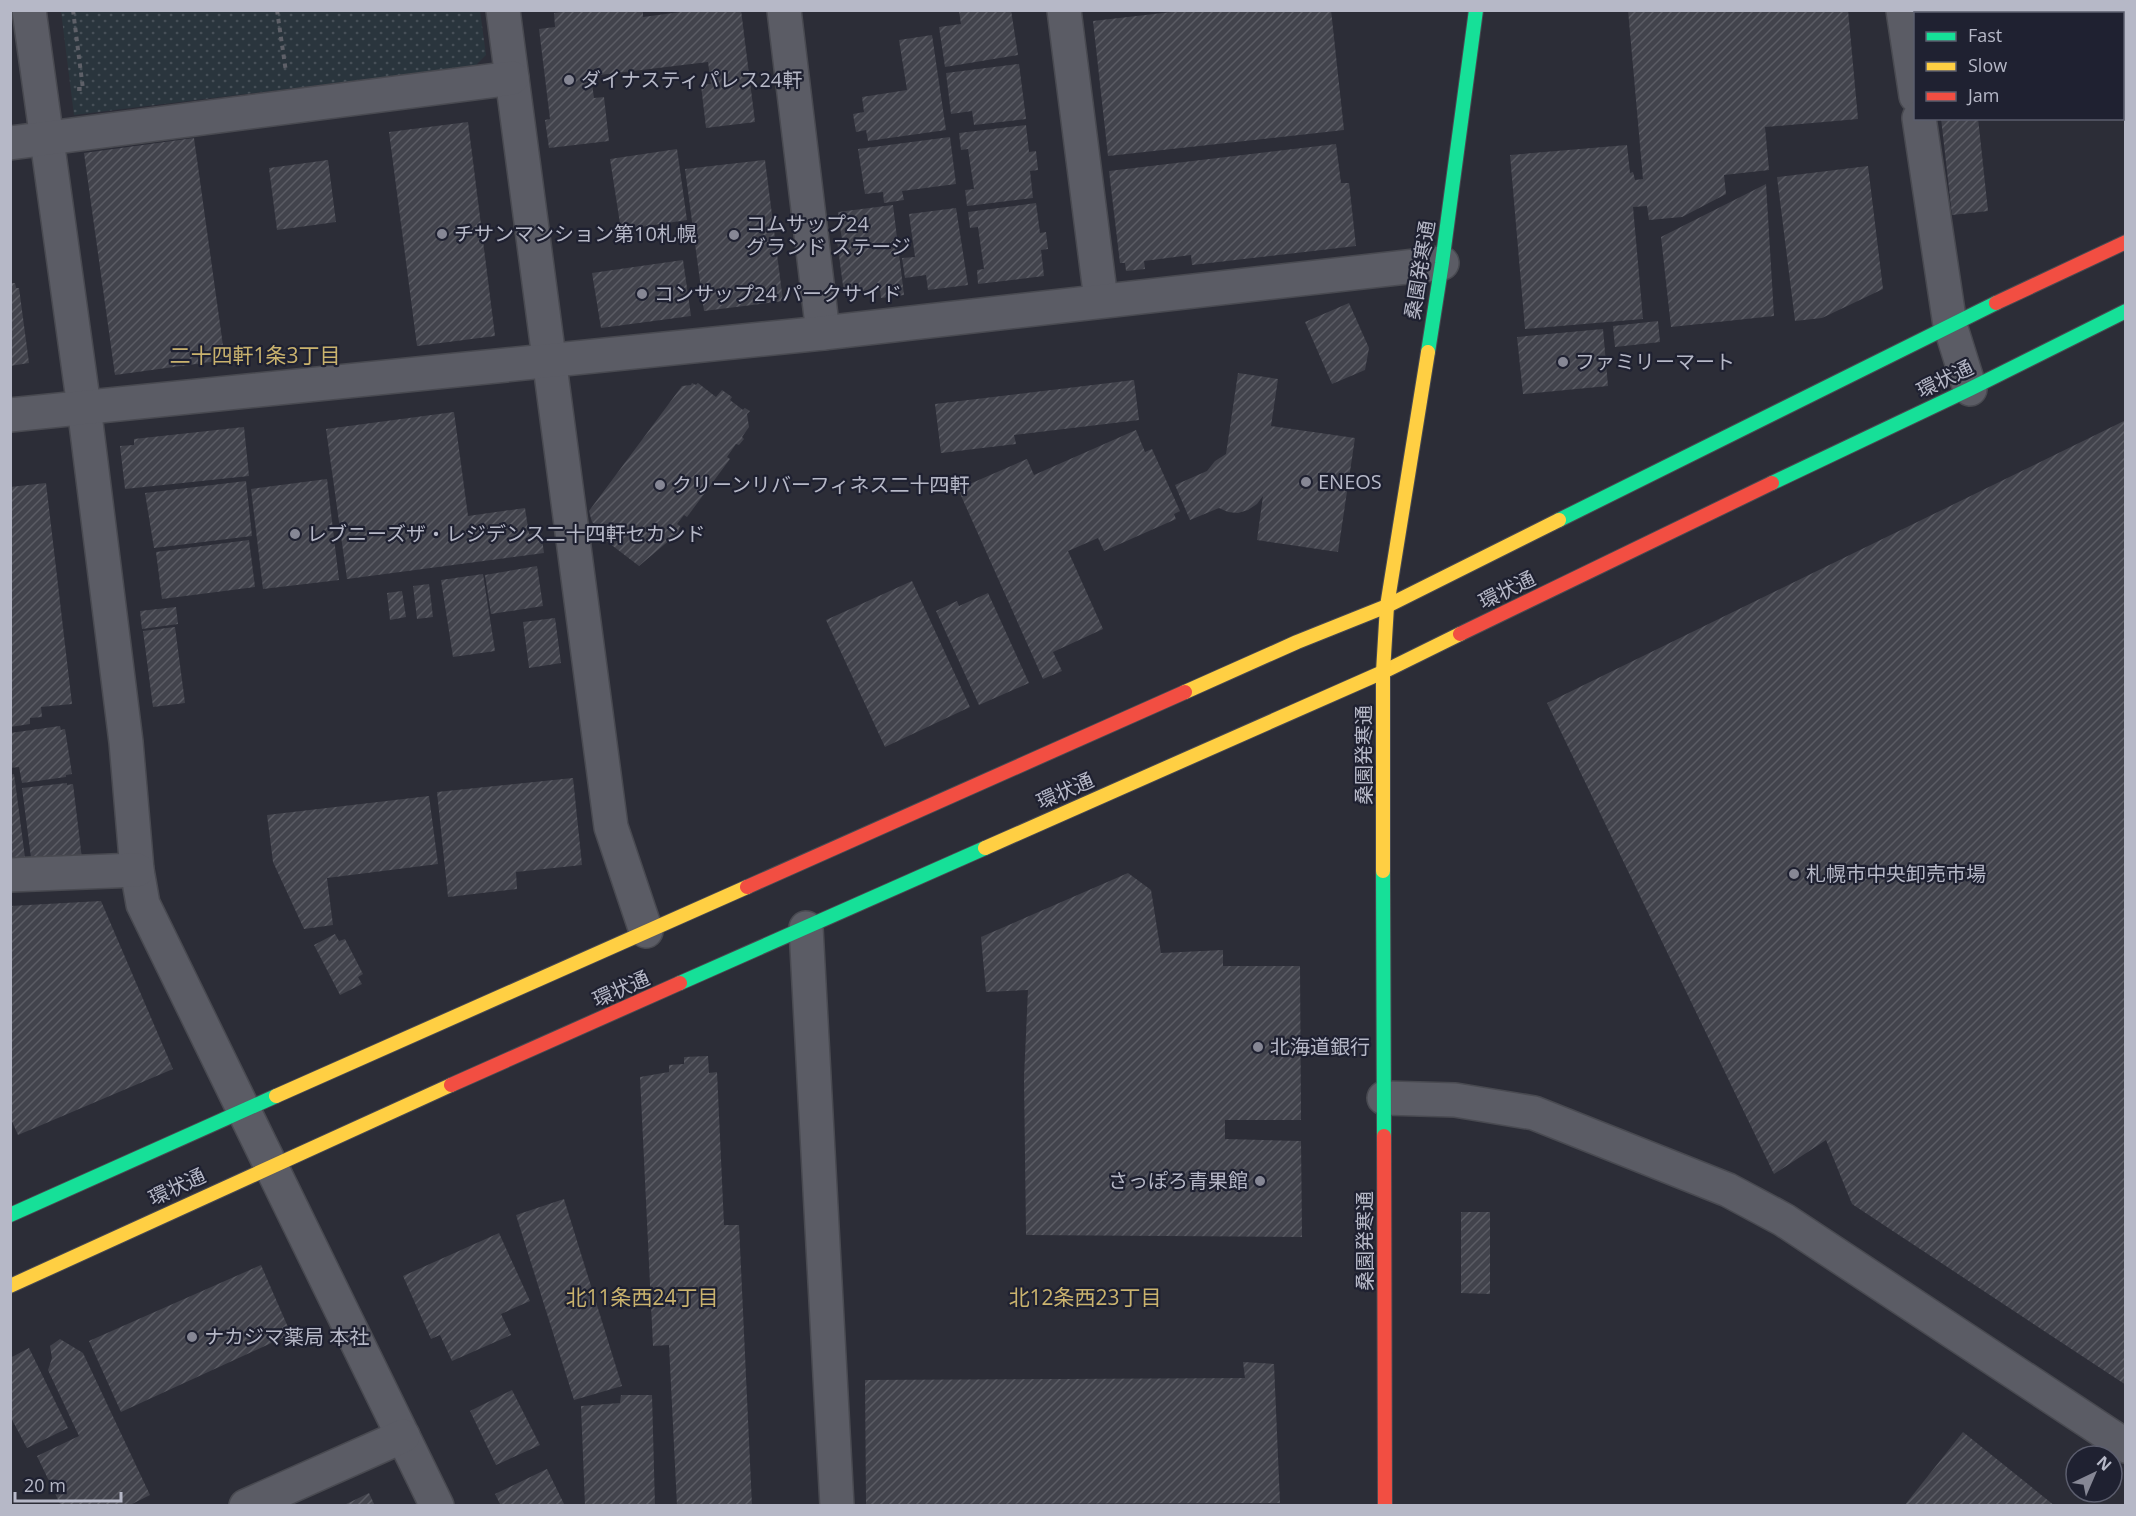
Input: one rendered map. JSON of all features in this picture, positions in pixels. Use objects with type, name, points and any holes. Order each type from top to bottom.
[{"type":"street","points":[[29,10],[84,407],[126,742],[137,870],[143,904],[437,1506]]},
{"type":"street","points":[[503,10],[611,827],[646,931]]},
{"type":"street","points":[[784,10],[823,333]]},
{"type":"street","points":[[1064,10],[1101,300]]},
{"type":"street","name":"桑園発寒通","points":[[1385,1506],[1383,672],[1387,606],[1442,263],[1476,10]]},
{"type":"street","points":[[1903,10],[1914,83]]},
{"type":"street","points":[[10,143],[512,78]]},
{"type":"street","points":[[1919,120],[1950,324],[1970,389]]},
{"type":"street","name":"環状通","points":[[10,1215],[1297,642],[1387,606],[1950,324],[2126,242]]},
{"type":"street","points":[[10,414],[823,333],[1442,263]]},
{"type":"street","name":"環状通","points":[[10,1286],[271,1165],[1383,672],[1696,518],[1970,389],[2126,312]]},
{"type":"street","points":[[10,875],[137,870]]},
{"type":"street","points":[[806,928],[837,1506]]},
{"type":"street","points":[[1384,1098],[1455,1100],[1534,1113],[1728,1190],[1784,1220],[2126,1446]]},
{"type":"street","points":[[246,1506],[403,1436]]},
{"type":"path","points":[[73,10],[83,89],[74,89]]},
{"type":"path","points":[[277,10],[287,80]]},
{"type":"shaded area","points":[[61,11],[480,11],[486,55],[475,66],[74,115]]},
{"type":"building","name":"ダイナスティパレス24軒","points":[[576,10],[628,10],[628,12],[643,10],[643,17],[696,10],[741,10],[755,122],[706,128],[701,85],[711,84],[708,62],[591,76],[594,98],[604,97],[609,141],[549,148],[545,120],[550,119],[539,29],[555,27],[554,13]]},
{"type":"building","points":[[1011,10],[1018,55],[945,67],[939,27],[961,24],[959,11]]},
{"type":"building","points":[[1189,10],[1331,10],[1344,130],[1108,156],[1093,21]]},
{"type":"building","points":[[1628,10],[1848,10],[1858,119],[1765,127],[1769,170],[1724,175],[1726,194],[1682,217],[1649,220],[1647,206],[1633,207],[1643,319],[1525,329],[1510,155],[1627,145],[1630,173],[1633,172],[1635,180],[1643,179]]},
{"type":"building","points":[[1950,10],[2065,10],[2062,12],[1950,12]]},
{"type":"building","points":[[932,35],[946,130],[868,141],[866,130],[856,132],[853,114],[864,112],[862,97],[907,90],[899,40]]},
{"type":"building","points":[[1019,64],[1026,119],[974,125],[972,111],[951,114],[946,73]]},
{"type":"building","points":[[1941,120],[1978,120],[1988,211],[1952,215]]},
{"type":"building","name":"チサンマンション第10札幌","points":[[468,122],[495,336],[417,346],[389,132]]},
{"type":"building","points":[[1026,125],[1029,152],[1036,151],[1038,170],[1030,171],[1033,198],[967,206],[965,190],[974,189],[968,149],[961,150],[959,133]]},
{"type":"building","points":[[950,137],[956,184],[902,191],[904,200],[884,203],[883,192],[865,194],[858,149]]},
{"type":"building","points":[[194,138],[225,360],[115,375],[84,153]]},
{"type":"building","points":[[1336,144],[1341,183],[1349,183],[1356,246],[1192,265],[1191,255],[1144,261],[1145,269],[1126,271],[1125,263],[1120,263],[1109,171]]},
{"type":"building","points":[[677,149],[687,220],[621,230],[610,159]]},
{"type":"building","points":[[328,160],[336,222],[277,230],[269,168]]},
{"type":"building","name":"コムサップ24 グランド ステージ","points":[[765,160],[783,301],[704,311],[685,169]]},
{"type":"building","points":[[1868,166],[1883,289],[1822,318],[1795,321],[1777,177]]},
{"type":"building","points":[[1766,184],[1774,316],[1671,327],[1661,237]]},
{"type":"building","points":[[1036,203],[1040,233],[1046,232],[1048,249],[1041,250],[1044,276],[978,284],[977,270],[984,269],[978,227],[970,228],[968,212]]},
{"type":"building","points":[[893,205],[904,295],[881,298],[880,289],[844,293],[837,241],[842,240],[838,212]]},
{"type":"building","points":[[956,208],[968,285],[928,290],[926,275],[905,278],[902,258],[915,257],[909,214]]},
{"type":"building","name":"コンサップ24 パークサイド","points":[[683,260],[691,316],[601,328],[592,273]]},
{"type":"building","points":[[10,283],[15,283],[16,288],[19,288],[29,363],[10,366]]},
{"type":"building","points":[[1349,303],[1369,348],[1365,370],[1332,384],[1305,322]]},
{"type":"building","points":[[1658,321],[1660,342],[1615,347],[1613,326]]},
{"type":"building","name":"ファミリーマート","points":[[1603,329],[1608,386],[1523,394],[1517,337]]},
{"type":"building","points":[[1238,373],[1278,379],[1271,426],[1355,438],[1338,552],[1257,540],[1263,496],[1248,510],[1238,513],[1219,508],[1190,520],[1175,485],[1207,471],[1215,461],[1226,454]]},
{"type":"building","points":[[1134,380],[1139,420],[1014,435],[1016,444],[941,453],[935,404]]},
{"type":"building","name":"クリーンリバーフィネス二十四軒","points":[[692,383],[696,385],[698,383],[716,397],[722,390],[732,397],[730,400],[743,410],[745,408],[750,411],[747,414],[749,427],[742,437],[744,439],[739,445],[736,444],[727,457],[730,459],[687,517],[684,515],[677,524],[680,526],[678,533],[639,566],[605,540],[609,535],[592,522],[589,511],[682,386]]},
{"type":"building","points":[[454,412],[468,516],[525,508],[529,534],[541,532],[544,553],[347,579],[326,429]]},
{"type":"building","name":"札幌市中央卸売市場","points":[[2126,420],[2126,1385],[1852,1204],[1826,1140],[1774,1174],[1547,703]]},
{"type":"building","points":[[244,427],[249,476],[125,489],[120,446],[134,445],[134,439]]},
{"type":"building","points":[[1136,430],[1145,452],[1152,449],[1180,511],[1174,514],[1176,519],[1104,551],[1098,538],[1068,551],[1103,629],[1053,652],[1062,671],[1043,679],[958,489],[1027,459],[1034,475]]},
{"type":"building","name":"レブニーズザ・レジデンス二十四軒セカンド","points":[[327,479],[339,580],[263,589],[251,489]]},
{"type":"building","points":[[246,481],[252,536],[154,548],[145,493]]},
{"type":"building","points":[[46,483],[72,704],[41,707],[42,717],[30,718],[30,724],[10,727],[10,487]]},
{"type":"building","points":[[249,540],[255,587],[162,599],[156,552]]},
{"type":"building","points":[[537,566],[543,606],[491,614],[485,575]]},
{"type":"building","points":[[483,574],[495,651],[453,657],[441,580]]},
{"type":"building","points":[[912,581],[970,707],[885,747],[826,620]]},
{"type":"building","points":[[429,584],[433,617],[417,619],[413,586]]},
{"type":"building","points":[[402,591],[406,617],[390,620],[387,593]]},
{"type":"building","points":[[988,593],[1029,683],[979,705],[936,611],[957,601],[959,606]]},
{"type":"building","points":[[176,607],[178,624],[142,629],[140,611]]},
{"type":"building","points":[[555,618],[561,663],[529,668],[523,622]]},
{"type":"building","points":[[175,627],[185,703],[153,707],[143,631]]},
{"type":"building","points":[[60,726],[61,730],[65,729],[72,774],[66,777],[22,783],[19,767],[10,768],[10,733]]},
{"type":"building","points":[[14,774],[26,865],[10,867],[10,775]]},
{"type":"building","points":[[573,778],[582,865],[516,872],[517,889],[448,897],[437,792]]},
{"type":"building","points":[[67,783],[67,785],[73,784],[82,859],[32,865],[22,788]]},
{"type":"building","points":[[429,796],[438,864],[327,878],[333,925],[304,929],[273,862],[267,815]]},
{"type":"building","points":[[1128,873],[1151,890],[1161,953],[1223,950],[1223,966],[1300,966],[1301,1120],[1225,1120],[1225,1139],[1301,1141],[1302,1237],[1026,1235],[1024,1078],[1028,990],[986,992],[981,937]]},
{"type":"building","points":[[101,901],[173,1069],[18,1135],[10,1117],[10,906]]},
{"type":"building","points":[[335,934],[339,941],[345,939],[363,974],[358,977],[362,984],[340,995],[314,945]]},
{"type":"building","points":[[708,1056],[709,1073],[717,1072],[724,1225],[739,1225],[752,1506],[677,1506],[669,1345],[653,1346],[640,1077],[669,1072],[669,1065],[684,1064],[684,1057]]},
{"type":"building","points":[[564,1199],[622,1386],[574,1400],[516,1215]]},
{"type":"building","points":[[1461,1212],[1490,1212],[1490,1294],[1461,1293]]},
{"type":"building","points":[[499,1233],[530,1301],[501,1314],[511,1335],[452,1361],[440,1335],[431,1339],[403,1276]]},
{"type":"building","points":[[261,1265],[291,1334],[121,1412],[89,1341]]},
{"type":"building","points":[[60,1339],[83,1353],[150,1495],[128,1506],[61,1506],[37,1456],[79,1436],[48,1370],[52,1358],[50,1346]]},
{"type":"building","points":[[29,1348],[68,1428],[27,1448],[10,1416],[10,1358]]},
{"type":"building","points":[[1243,1362],[1274,1364],[1280,1503],[866,1504],[865,1380],[1245,1378]]},
{"type":"building","points":[[512,1390],[540,1445],[496,1465],[470,1411]]},
{"type":"building","points":[[621,1395],[652,1395],[655,1506],[585,1506],[581,1406],[620,1403]]},
{"type":"building","points":[[1963,1432],[2055,1506],[1904,1506]]},
{"type":"building","points":[[547,1469],[565,1506],[501,1506],[495,1494]]},
{"type":"building","points":[[369,1493],[375,1506],[342,1506]]},
{"type":"traffic: fast","points":[[1428,352],[1476,10]]},
{"type":"traffic: fast","points":[[1559,520],[1996,303]]},
{"type":"traffic: fast","points":[[1772,483],[1970,389],[2126,311]]},
{"type":"traffic: fast","points":[[680,983],[985,848]]},
{"type":"traffic: fast","points":[[1383,871],[1384,1136]]},
{"type":"traffic: fast","points":[[10,1215],[276,1096]]},
{"type":"traffic: slow","points":[[1383,871],[1383,672],[1387,606],[1428,352]]},
{"type":"traffic: slow","points":[[1185,692],[1297,642],[1387,606],[1559,520]]},
{"type":"traffic: slow","points":[[985,848],[1383,672],[1460,634]]},
{"type":"traffic: slow","points":[[276,1096],[747,887]]},
{"type":"traffic: slow","points":[[10,1286],[451,1085]]},
{"type":"traffic: jam","points":[[1996,303],[2126,242]]},
{"type":"traffic: jam","points":[[1460,634],[1772,483]]},
{"type":"traffic: jam","points":[[747,887],[1185,692]]},
{"type":"traffic: jam","points":[[451,1085],[680,983]]},
{"type":"traffic: jam","points":[[1384,1136],[1385,1506]]},
{"type":"place","name":"ダイナスティパレス24軒","points":[[569,80]]},
{"type":"place","name":"チサンマンション第10札幌","points":[[442,234]]},
{"type":"place","name":"コムサップ24 グランド ステージ","points":[[734,235]]},
{"type":"place","name":"コンサップ24 パークサイド","points":[[642,294]]},
{"type":"place","name":"ファミリーマート","points":[[1563,362]]},
{"type":"place","name":"ENEOS","points":[[1306,482]]},
{"type":"place","name":"クリーンリバーフィネス二十四軒","points":[[660,485]]},
{"type":"place","name":"レブニーズザ・レジデンス二十四軒セカンド","points":[[295,534]]},
{"type":"place","name":"札幌市中央卸売市場","points":[[1794,874]]},
{"type":"place","name":"北海道銀行","points":[[1258,1047]]},
{"type":"place","name":"さっぽろ青果館","points":[[1260,1181]]},
{"type":"place","name":"ナカジマ薬局 本社","points":[[192,1337]]},
{"type":"district","name":"二十四軒1条3丁目","points":[[255,356]]},
{"type":"district","name":"北11条西24丁目","points":[[642,1298]]},
{"type":"district","name":"北12条西23丁目","points":[[1085,1298]]}]
